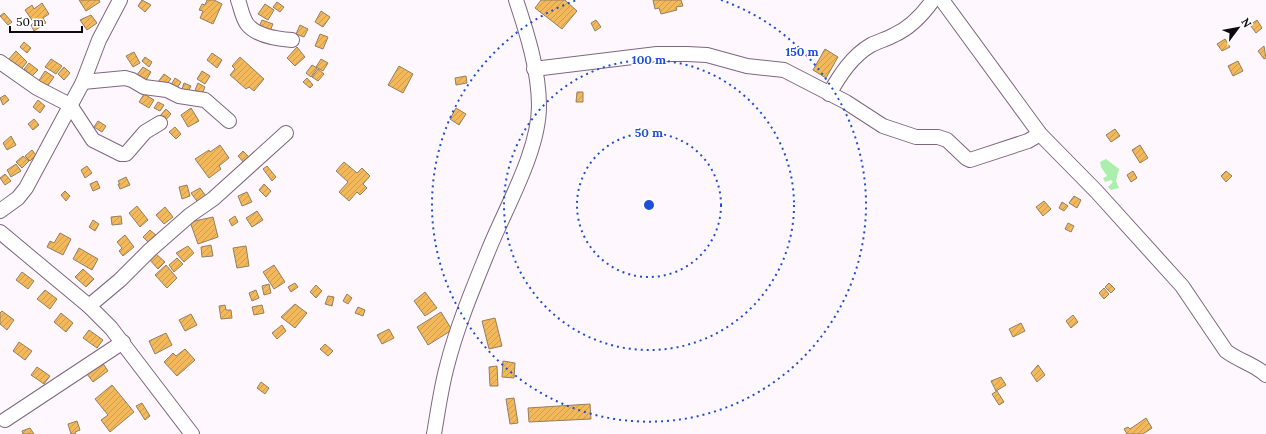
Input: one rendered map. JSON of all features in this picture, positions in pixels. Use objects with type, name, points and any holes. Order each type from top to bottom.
[{"type":"street","points":[[0,211],[18,198],[26,188],[82,82],[99,40],[120,0]]},
{"type":"street","points":[[238,0],[243,17],[252,29],[278,38],[292,40]]},
{"type":"street","points":[[434,434],[449,358],[483,263],[520,177],[535,136],[539,106],[534,69],[516,0]]},
{"type":"street","points":[[829,94],[844,69],[856,57],[871,45],[907,28],[934,0]]},
{"type":"street","points":[[942,0],[1040,134],[1098,192],[1173,276],[1226,351],[1235,358],[1257,368],[1266,375]]},
{"type":"street","points":[[534,69],[657,54],[708,55],[747,66],[784,70],[846,102],[883,126],[916,136],[938,137],[946,140],[970,160],[1028,141],[1040,134]]},
{"type":"street","points":[[0,62],[37,88],[70,105],[93,140],[121,154],[126,154],[144,132],[160,123]]},
{"type":"street","points":[[82,82],[125,78],[144,87],[172,92],[179,96],[205,100],[229,121]]},
{"type":"street","points":[[89,306],[120,280],[150,250],[190,215],[213,199],[286,133]]},
{"type":"street","points":[[0,232],[89,306],[124,342],[192,434]]},
{"type":"street","points":[[5,420],[124,342]]},
{"type":"green space","points":[[1106,159],[1119,169],[1116,181],[1119,188],[1111,190],[1108,187],[1113,182],[1111,180],[1105,182],[1103,178],[1107,176],[1101,167],[1100,162]]},
{"type":"building","points":[[79,0],[99,0],[100,2],[86,11]]},
{"type":"building","points":[[142,0],[151,5],[145,12],[138,6]]},
{"type":"building","points":[[207,0],[214,0],[222,4],[213,24],[200,18],[203,11],[199,10],[202,4],[205,5]]},
{"type":"building","points":[[541,0],[565,0],[577,11],[562,29],[535,8]]},
{"type":"building","points":[[653,0],[681,0],[683,6],[676,7],[677,10],[661,14],[659,8],[655,9]]},
{"type":"building","points":[[277,2],[284,7],[280,12],[273,7]]},
{"type":"building","points":[[42,3],[49,14],[43,18],[46,23],[34,31],[31,25],[34,23],[25,10],[32,5],[34,9]]},
{"type":"building","points":[[265,4],[274,10],[268,20],[258,14]]},
{"type":"building","points":[[321,11],[330,17],[323,27],[315,22]]},
{"type":"building","points":[[4,13],[12,22],[8,25],[0,16]]},
{"type":"building","points":[[91,15],[97,23],[87,30],[80,20]]},
{"type":"building","points":[[262,20],[273,24],[270,31],[259,27]]},
{"type":"building","points":[[596,20],[601,27],[595,31],[591,23]]},
{"type":"building","points":[[1257,20],[1262,28],[1256,33],[1250,25]]},
{"type":"building","points":[[300,25],[308,29],[304,37],[296,34]]},
{"type":"building","points":[[320,34],[328,37],[323,49],[315,46]]},
{"type":"building","points":[[1225,39],[1230,47],[1222,51],[1217,44]]},
{"type":"building","points":[[24,42],[31,48],[27,53],[20,47]]},
{"type":"building","points":[[1264,46],[1266,58],[1264,59],[1258,51]]},
{"type":"building","points":[[297,47],[305,57],[295,66],[287,58]]},
{"type":"building","points":[[825,49],[838,57],[826,78],[813,70]]},
{"type":"building","points":[[16,51],[27,62],[19,72],[8,60]]},
{"type":"building","points":[[134,52],[140,63],[133,67],[126,56]]},
{"type":"building","points":[[212,53],[222,60],[217,68],[207,60]]},
{"type":"building","points":[[145,57],[152,62],[149,67],[142,61]]},
{"type":"building","points":[[240,57],[264,79],[254,91],[249,87],[246,89],[230,75],[235,69],[232,66]]},
{"type":"building","points":[[51,59],[62,66],[56,74],[45,67]]},
{"type":"building","points":[[321,59],[328,63],[323,71],[316,67]]},
{"type":"building","points":[[1238,61],[1243,71],[1233,76],[1228,66]]},
{"type":"building","points":[[29,63],[38,70],[32,76],[24,69]]},
{"type":"building","points":[[312,65],[317,68],[311,77],[306,73]]},
{"type":"building","points":[[399,66],[413,74],[403,93],[388,85]]},
{"type":"building","points":[[64,67],[70,73],[64,80],[58,74]]},
{"type":"building","points":[[143,67],[151,72],[145,82],[136,76]]},
{"type":"building","points":[[318,69],[324,74],[318,81],[312,77]]},
{"type":"building","points":[[45,71],[54,77],[46,88],[38,82]]},
{"type":"building","points":[[202,71],[210,76],[205,84],[197,79]]},
{"type":"building","points":[[164,74],[171,79],[164,87],[158,82]]},
{"type":"building","points":[[466,76],[467,83],[456,85],[455,78]]},
{"type":"building","points":[[175,78],[181,82],[177,88],[171,85]]},
{"type":"building","points":[[307,78],[313,85],[310,88],[303,82]]},
{"type":"building","points":[[184,83],[191,86],[188,92],[182,89]]},
{"type":"building","points":[[198,83],[205,87],[202,94],[195,90]]},
{"type":"building","points":[[577,92],[583,92],[583,102],[576,102]]},
{"type":"building","points":[[144,94],[154,100],[149,108],[139,102]]},
{"type":"building","points":[[5,95],[9,100],[3,105],[0,98]]},
{"type":"building","points":[[38,100],[45,106],[40,113],[33,107]]},
{"type":"building","points":[[158,102],[164,105],[160,111],[154,108]]},
{"type":"building","points":[[191,108],[199,121],[188,127],[181,115]]},
{"type":"building","points":[[456,108],[466,114],[459,125],[450,119]]},
{"type":"building","points":[[166,109],[171,114],[164,122],[159,117]]},
{"type":"building","points":[[34,119],[39,125],[33,130],[28,124]]},
{"type":"building","points":[[98,121],[106,126],[102,132],[94,127]]},
{"type":"building","points":[[175,127],[181,134],[176,139],[169,132]]},
{"type":"building","points":[[1115,129],[1120,136],[1111,142],[1106,135]]},
{"type":"building","points":[[11,136],[16,145],[7,150],[3,143]]},
{"type":"building","points":[[220,145],[229,158],[219,166],[221,169],[209,178],[195,159],[209,150],[210,152]]},
{"type":"building","points":[[1140,145],[1148,158],[1140,163],[1132,150]]},
{"type":"building","points":[[32,150],[36,155],[30,161],[25,156]]},
{"type":"building","points":[[243,151],[251,159],[245,164],[238,156]]},
{"type":"building","points":[[23,156],[29,161],[22,168],[16,162]]},
{"type":"building","points":[[344,162],[357,173],[362,168],[370,176],[363,184],[367,188],[360,195],[357,192],[349,201],[339,192],[348,182],[336,171]]},
{"type":"building","points":[[16,164],[21,171],[11,177],[7,170]]},
{"type":"building","points":[[87,166],[92,173],[85,178],[81,170]]},
{"type":"building","points":[[267,166],[276,177],[272,181],[263,169]]},
{"type":"building","points":[[1133,171],[1137,178],[1131,182],[1127,175]]},
{"type":"building","points":[[1226,171],[1232,176],[1226,182],[1221,176]]},
{"type":"building","points":[[5,174],[11,181],[5,185],[0,178]]},
{"type":"building","points":[[126,177],[130,185],[120,189],[118,184],[120,184],[118,181]]},
{"type":"building","points":[[97,181],[100,188],[93,191],[90,184]]},
{"type":"building","points":[[264,184],[271,191],[266,197],[259,190]]},
{"type":"building","points":[[187,185],[190,196],[182,199],[179,187]]},
{"type":"building","points":[[200,188],[208,199],[199,204],[191,193]]},
{"type":"building","points":[[65,191],[70,196],[66,201],[61,195]]},
{"type":"building","points":[[247,192],[252,202],[242,206],[238,196]]},
{"type":"building","points":[[1074,196],[1081,200],[1077,208],[1069,203]]},
{"type":"building","points":[[1044,201],[1051,209],[1043,216],[1036,207]]},
{"type":"building","points":[[1062,202],[1068,206],[1064,211],[1059,208]]},
{"type":"building","points":[[137,206],[148,220],[140,227],[129,213]]},
{"type":"building","points":[[165,207],[173,217],[164,224],[156,215]]},
{"type":"building","points":[[257,211],[263,220],[252,227],[246,218]]},
{"type":"building","points":[[121,216],[122,224],[112,225],[111,217]]},
{"type":"building","points":[[235,216],[238,222],[232,226],[229,220]]},
{"type":"building","points":[[213,217],[218,237],[198,244],[190,222]]},
{"type":"building","points":[[93,220],[99,224],[95,231],[89,227]]},
{"type":"building","points":[[1068,223],[1074,226],[1071,232],[1065,229]]},
{"type":"building","points":[[150,230],[158,237],[151,245],[143,237]]},
{"type":"building","points":[[60,233],[71,239],[63,255],[47,247],[50,241],[54,243]]},
{"type":"building","points":[[125,235],[134,247],[123,256],[119,251],[122,248],[117,242]]},
{"type":"building","points":[[211,245],[213,256],[202,257],[201,247]]},
{"type":"building","points":[[188,246],[194,253],[184,262],[176,253]]},
{"type":"building","points":[[246,246],[249,266],[237,268],[233,248]]},
{"type":"building","points":[[79,248],[98,259],[92,270],[73,259]]},
{"type":"building","points":[[155,253],[165,262],[158,269],[149,259]]},
{"type":"building","points":[[177,258],[183,264],[174,272],[169,265]]},
{"type":"building","points":[[166,265],[177,278],[167,288],[155,275]]},
{"type":"building","points":[[274,265],[285,282],[274,289],[263,272]]},
{"type":"building","points":[[83,269],[94,279],[86,287],[75,277]]},
{"type":"building","points":[[22,272],[34,281],[28,289],[16,280]]},
{"type":"building","points":[[295,283],[298,287],[291,292],[288,287]]},
{"type":"building","points":[[1109,283],[1115,289],[1111,293],[1105,287]]},
{"type":"building","points":[[269,284],[271,293],[264,295],[262,286]]},
{"type":"building","points":[[316,285],[322,291],[316,298],[310,292]]},
{"type":"building","points":[[1104,288],[1109,294],[1104,299],[1099,293]]},
{"type":"building","points":[[45,290],[57,299],[50,309],[37,299]]},
{"type":"building","points":[[256,290],[259,298],[252,301],[249,293]]},
{"type":"building","points":[[425,292],[437,308],[425,316],[414,301]]},
{"type":"building","points":[[347,294],[352,298],[348,304],[343,301]]},
{"type":"building","points":[[328,296],[334,297],[332,306],[325,304]]},
{"type":"building","points":[[295,304],[307,313],[295,328],[281,317]]},
{"type":"building","points":[[225,305],[226,310],[231,310],[232,318],[221,319],[219,306]]},
{"type":"building","points":[[262,305],[264,313],[254,315],[252,307]]},
{"type":"building","points":[[358,307],[365,310],[363,316],[355,313]]},
{"type":"building","points":[[2,311],[14,320],[7,330],[0,324],[0,313]]},
{"type":"building","points":[[441,312],[452,330],[428,345],[417,327]]},
{"type":"building","points":[[61,313],[73,323],[66,332],[54,322]]},
{"type":"building","points":[[191,314],[197,325],[185,331],[179,320]]},
{"type":"building","points":[[1073,315],[1078,322],[1071,328],[1066,321]]},
{"type":"building","points":[[495,318],[502,346],[489,349],[482,321]]},
{"type":"building","points":[[1021,323],[1025,331],[1013,337],[1009,329]]},
{"type":"building","points":[[282,325],[286,331],[277,339],[272,333]]},
{"type":"building","points":[[389,329],[394,338],[382,344],[377,335]]},
{"type":"building","points":[[89,330],[103,340],[97,348],[83,338]]},
{"type":"building","points":[[166,333],[172,345],[155,354],[149,341]]},
{"type":"building","points":[[19,342],[32,351],[25,360],[13,351]]},
{"type":"building","points":[[325,344],[333,351],[328,356],[320,349]]},
{"type":"building","points":[[185,349],[195,360],[177,376],[164,362],[173,353],[176,356]]},
{"type":"building","points":[[100,359],[108,371],[93,382],[84,370]]},
{"type":"building","points":[[503,361],[515,363],[514,378],[502,377]]},
{"type":"building","points":[[1038,365],[1045,375],[1037,382],[1031,373]]},
{"type":"building","points":[[497,366],[498,386],[490,386],[489,367]]},
{"type":"building","points":[[37,367],[50,376],[44,384],[31,375]]},
{"type":"building","points":[[1001,377],[1006,385],[996,391],[991,381]]},
{"type":"building","points":[[261,382],[269,388],[265,394],[257,388]]},
{"type":"building","points":[[112,385],[134,412],[110,432],[101,420],[108,415],[95,399]]},
{"type":"building","points":[[997,391],[1004,402],[999,405],[992,394]]},
{"type":"building","points":[[514,398],[518,423],[510,424],[506,399]]},
{"type":"building","points":[[142,403],[150,416],[145,420],[136,406]]},
{"type":"building","points":[[590,404],[591,419],[529,422],[528,408]]},
{"type":"building","points":[[1146,418],[1152,428],[1143,434],[1127,434],[1124,429],[1128,427],[1130,429]]},
{"type":"building","points":[[77,421],[80,430],[75,432],[76,434],[71,434],[68,424]]},
{"type":"building","points":[[30,428],[34,434],[23,434],[22,431]]}]
